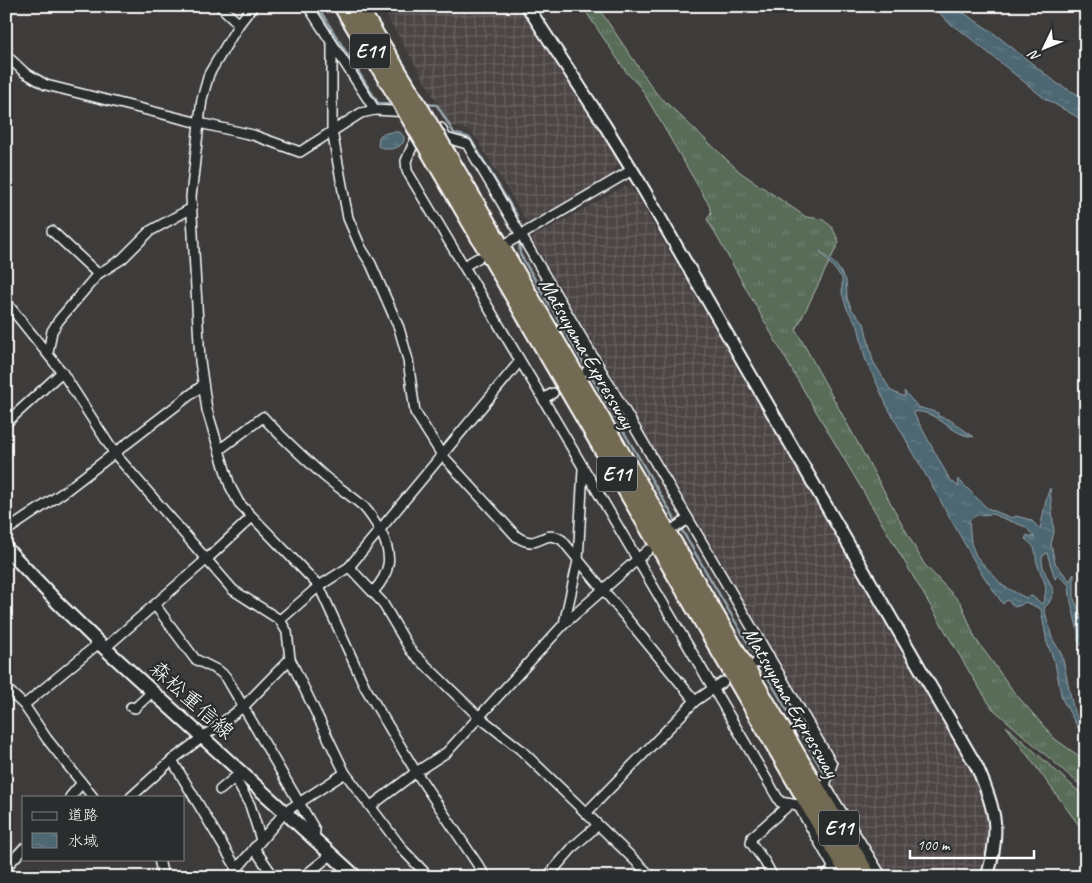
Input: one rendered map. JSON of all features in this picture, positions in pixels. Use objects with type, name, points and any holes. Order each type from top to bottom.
[{"type":"highway","name":"Matsuyama Expressway","points":[[342,6],[403,92]]},
{"type":"highway","name":"Matsuyama Expressway","points":[[358,6],[403,92],[804,783],[851,877]]},
{"type":"highway","name":"Matsuyama Expressway","points":[[804,783],[868,877]]},
{"type":"main road","name":"森松重信線","points":[[6,548],[102,646],[204,737],[238,775],[285,812],[356,877]]},
{"type":"street","points":[[220,6],[239,24]]},
{"type":"street","points":[[253,6],[239,24],[209,74],[198,123],[192,208],[200,361],[207,410],[230,486],[239,503],[319,586],[365,687],[416,772],[486,877]]},
{"type":"street","points":[[308,6],[375,110]]},
{"type":"street","points":[[527,6],[632,170],[977,767],[990,796],[995,820],[995,846],[987,877]]},
{"type":"street","points":[[332,44],[332,131],[348,218],[358,242],[371,264],[399,328],[408,360],[415,412],[442,455],[516,536],[529,543],[554,535],[562,540],[695,701]]},
{"type":"street","points":[[6,55],[24,72],[46,85],[253,135],[300,152],[361,113],[375,110],[432,114],[446,138],[467,144],[832,764],[825,785],[882,877]]},
{"type":"street","points":[[418,113],[419,130],[406,161],[407,171],[780,802],[798,805],[840,877]]},
{"type":"street","points":[[509,242],[632,170]]},
{"type":"street","points":[[48,353],[52,332],[98,274],[122,259],[150,231],[192,208]]},
{"type":"street","points":[[52,231],[98,274]]},
{"type":"street","points":[[464,266],[478,258]]},
{"type":"street","points":[[6,302],[62,372],[115,454],[234,590],[280,620],[287,632],[290,659],[345,774],[404,851],[429,877]]},
{"type":"street","points":[[280,620],[319,586],[349,567],[520,361]]},
{"type":"street","points":[[587,371],[598,365]]},
{"type":"street","points":[[6,423],[62,372]]},
{"type":"street","points":[[6,531],[64,492],[204,385]]},
{"type":"street","points":[[543,399],[553,393]]},
{"type":"street","points":[[219,450],[263,417],[299,454],[364,507],[380,530],[386,543],[389,561],[381,583],[373,592]]},
{"type":"street","points":[[564,624],[578,561],[583,468]]},
{"type":"street","points":[[24,705],[154,605],[252,517]]},
{"type":"street","points":[[676,527],[688,519]]},
{"type":"street","points":[[370,806],[447,752],[564,624],[648,550]]},
{"type":"street","points":[[349,567],[382,602],[411,651],[478,716],[520,749],[652,877]]},
{"type":"street","points":[[154,605],[195,659],[219,671],[226,677],[315,830],[314,838]]},
{"type":"street","points":[[756,663],[769,656]]},
{"type":"street","points":[[132,796],[172,760],[243,707],[290,659]]},
{"type":"street","points":[[586,814],[695,701],[723,682]]},
{"type":"street","points":[[6,688],[24,705],[46,739],[92,796]]},
{"type":"street","points":[[131,707],[135,708],[152,691]]},
{"type":"street","points":[[172,760],[235,873],[285,812],[345,774]]},
{"type":"street","points":[[220,790],[238,775],[261,840]]},
{"type":"street","points":[[71,796],[81,784]]},
{"type":"street","points":[[772,877],[766,862],[751,843],[752,837],[790,804]]},
{"type":"street","points":[[547,877],[574,846],[598,826]]},
{"type":"street","points":[[254,848],[274,877]]},
{"type":"street","points":[[10,877],[6,868],[22,850]]},
{"type":"street","points":[[303,877],[332,854]]},
{"type":"street","points":[[160,860],[164,877]]},
{"type":"street","points":[[825,877],[834,868]]},
{"type":"shaded area","points":[[381,6],[522,6],[621,161],[613,170],[615,174],[528,224],[472,132],[450,125]]},
{"type":"shaded area","points":[[625,186],[631,187],[975,774],[982,791],[989,824],[986,855],[978,877],[888,877],[832,786],[838,763],[531,238]]},
{"type":"green space","points":[[582,6],[597,6],[656,93],[740,172],[806,217],[822,219],[832,227],[839,242],[796,330],[924,564],[961,603],[975,638],[1014,692],[1055,739],[1086,761],[1086,790],[992,708],[793,372],[707,219],[711,214],[709,205],[641,88],[627,73]]},
{"type":"green space","points":[[1006,726],[1086,798],[1086,835]]},
{"type":"water","points":[[933,6],[953,6],[991,31],[1058,84],[1086,99],[1086,122],[1044,98],[950,24]]},
{"type":"water","points":[[400,132],[404,137],[402,144],[392,149],[378,146],[379,137],[382,134]]},
{"type":"water","points":[[820,251],[836,265],[846,280],[847,298],[852,310],[864,323],[873,361],[891,391],[905,397],[904,391],[918,407],[938,413],[938,416],[950,420],[974,437],[956,431],[926,413],[913,412],[950,480],[959,487],[958,479],[987,508],[1012,518],[1016,516],[1031,520],[1040,529],[1050,488],[1054,532],[1051,544],[1055,563],[1070,581],[1074,573],[1074,599],[1086,628],[1086,651],[1078,641],[1069,585],[1058,575],[1055,579],[1047,553],[1042,557],[1042,561],[1054,592],[1049,603],[1044,608],[1052,638],[1062,655],[1074,712],[1086,732],[1086,742],[1062,699],[1055,663],[1047,643],[1041,609],[1025,602],[1015,607],[1007,600],[1003,604],[980,571],[887,406],[865,358],[858,326],[847,309],[842,293],[842,278]],"holes":[[[992,514],[1026,527],[1035,538],[1027,535],[1025,539],[1033,546],[1046,588],[1042,604],[1032,596],[1026,598],[1003,586],[976,556],[971,543],[969,520],[977,515]]]},
{"type":"waterway","points":[[317,6],[378,103],[395,104]]},
{"type":"waterway","points":[[425,104],[437,105],[454,133],[470,138],[517,216],[518,223]]},
{"type":"waterway","points":[[519,238],[520,254],[677,523]]},
{"type":"waterway","points":[[680,527],[826,777]]}]
